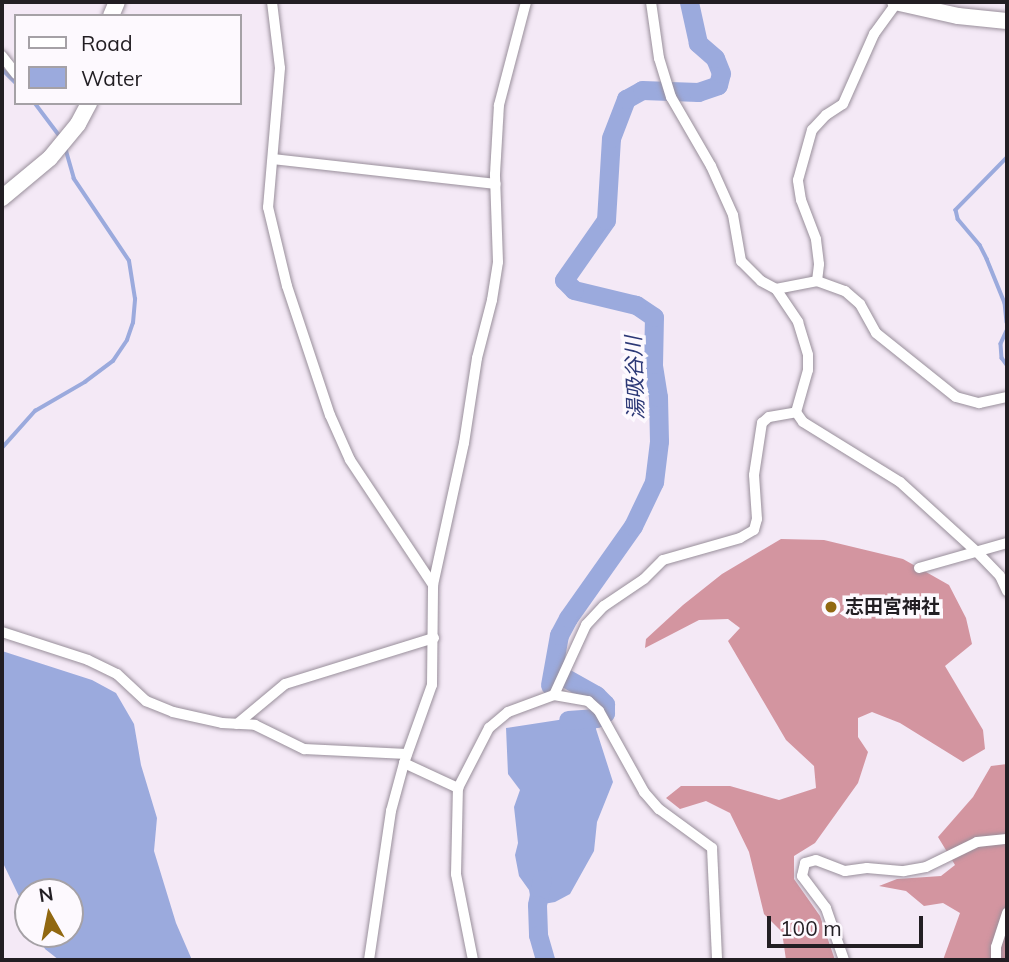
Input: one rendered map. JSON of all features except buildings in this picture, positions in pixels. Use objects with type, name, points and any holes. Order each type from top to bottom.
[{"type":"main road","points":[[896,2],[958,16],[1007,21]]},
{"type":"main road","points":[[2,198],[50,158],[78,124],[88,105]]},
{"type":"street","points":[[272,2],[280,68],[268,207],[287,286],[330,415],[350,460],[433,585]]},
{"type":"street","points":[[369,960],[391,811],[432,685],[433,585],[464,443],[477,358],[492,300],[498,262],[496,184],[499,105],[526,2]]},
{"type":"street","points":[[651,2],[659,58],[671,97],[711,166],[733,215],[741,261],[761,281],[776,289],[798,322],[808,355],[806,380],[796,412]]},
{"type":"street","points":[[817,281],[819,264],[816,239],[801,200],[798,180],[812,130],[826,114],[843,104],[874,34],[896,2]]},
{"type":"street","points":[[2,56],[14,71]]},
{"type":"street","points":[[273,159],[496,184]]},
{"type":"street","points":[[776,289],[817,281],[845,291],[860,304],[876,333],[956,397],[979,403],[1007,397]]},
{"type":"street","points":[[796,412],[803,422],[900,482],[977,552],[1000,576],[1007,591]]},
{"type":"street","points":[[554,695],[586,625],[604,606],[644,579],[663,560],[740,538],[754,530],[757,519],[754,475],[762,424],[769,417],[796,412]]},
{"type":"street","points":[[919,568],[1007,543]]},
{"type":"street","points":[[2,632],[88,660],[117,674],[146,701],[205,720],[255,724],[303,749],[406,759],[458,788]]},
{"type":"street","points":[[237,724],[285,684],[433,638]]},
{"type":"street","points":[[473,960],[456,874],[458,788],[489,728],[508,712],[554,695],[588,701],[601,716],[644,792],[659,809],[712,848],[717,960]]},
{"type":"street","points":[[844,960],[826,908],[802,876],[805,863],[816,860],[845,871],[867,868],[904,871],[926,867],[978,842],[1007,839]]},
{"type":"street","points":[[996,960],[996,947],[1007,913]]},
{"type":"shaded area","points":[[781,539],[824,540],[903,559],[949,585],[966,618],[972,644],[945,666],[983,730],[985,749],[963,762],[900,723],[872,712],[858,718],[858,737],[868,752],[858,783],[815,843],[794,856],[794,879],[820,916],[835,960],[786,960],[782,932],[764,914],[749,852],[730,813],[706,801],[680,809],[666,798],[681,786],[730,786],[779,800],[816,788],[814,766],[786,740],[728,641],[740,628],[728,619],[699,620],[645,648],[646,639],[683,605],[722,574]]},
{"type":"shaded area","points":[[1007,764],[1007,960],[943,960],[960,913],[943,903],[924,906],[906,891],[879,886],[897,879],[941,876],[955,865],[938,837],[973,797],[991,766]]},
{"type":"water","points":[[2,651],[92,680],[116,693],[134,724],[141,765],[157,818],[154,851],[176,923],[192,960],[59,960],[44,948],[84,948],[84,878],[14,878],[14,886],[2,861]]},
{"type":"water","points":[[591,715],[597,724],[596,729],[613,782],[597,822],[594,851],[570,894],[555,902],[532,906],[529,890],[519,876],[515,855],[518,843],[514,807],[520,790],[508,774],[506,728]]},
{"type":"waterway","name":"湯吸谷川","points":[[550,685],[559,635],[568,618],[633,526],[654,482],[659,441],[658,397],[653,364],[654,317],[636,305],[574,290],[564,280],[606,220],[611,138],[626,99],[642,90],[698,92],[718,85],[721,73],[715,58],[698,43],[689,2]]},
{"type":"waterway","points":[[2,69],[14,81]]},
{"type":"waterway","points":[[36,105],[58,134]]},
{"type":"waterway","points":[[2,448],[35,411],[85,382],[113,361],[127,340],[133,323],[135,299],[129,261],[74,179],[65,148]]},
{"type":"waterway","points":[[1007,158],[956,210],[958,219],[980,245],[987,259],[1005,303],[1007,322]]},
{"type":"waterway","points":[[1007,331],[1001,344],[1002,358],[1007,365]]},
{"type":"waterway","points":[[555,672],[596,695],[605,704],[605,713],[596,718],[568,720]]},
{"type":"waterway","name":"湯吸谷川","points":[[542,879],[537,905],[538,935],[545,960]]},
{"type":"place","name":"志田宮神社","points":[[831,607]]}]
